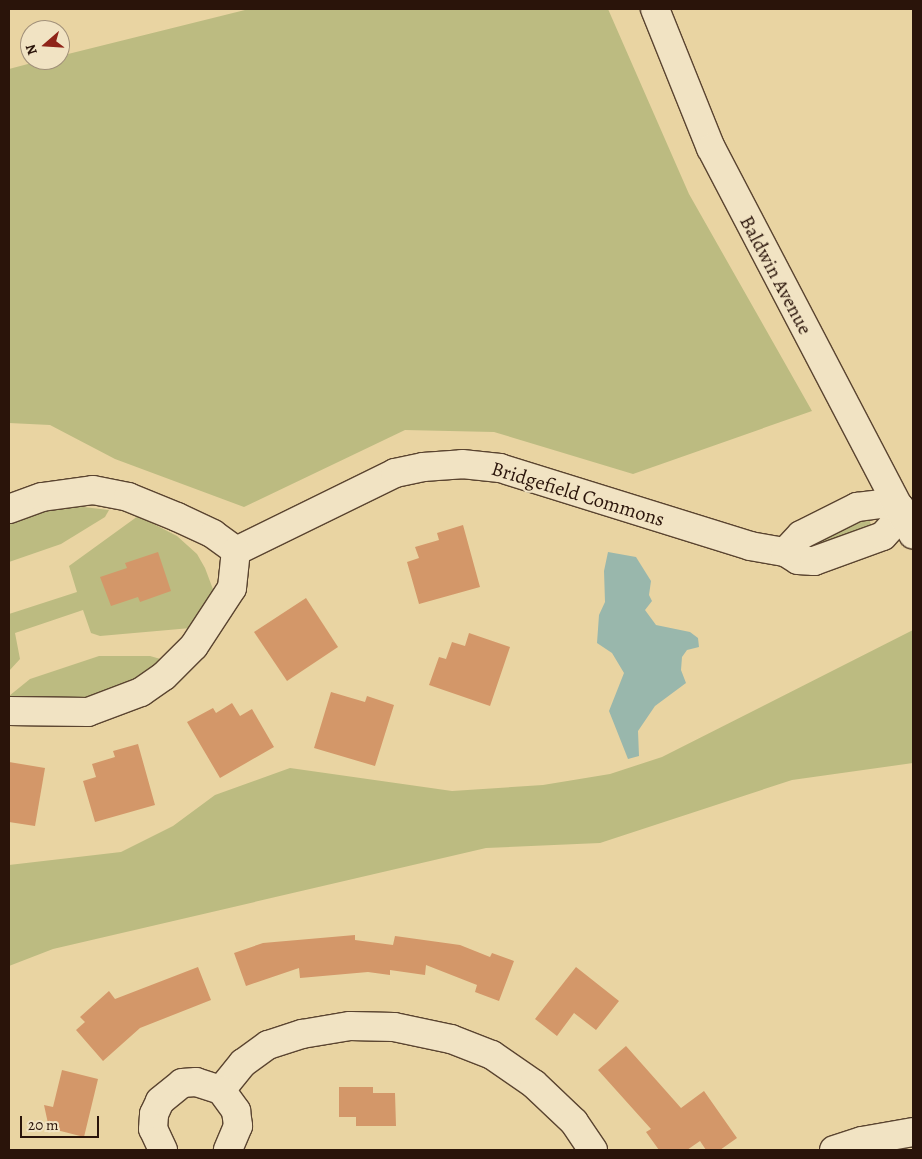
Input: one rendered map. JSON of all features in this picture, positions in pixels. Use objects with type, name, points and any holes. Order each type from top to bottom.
[{"type":"street","name":"Baldwin Avenue","points":[[654,9],[719,165],[907,504],[913,534]]},
{"type":"street","name":"Bridgefield Commons","points":[[236,551],[387,476],[422,467],[462,464],[500,468],[750,546],[785,552],[798,560],[814,561],[883,536],[907,504]]},
{"type":"street","points":[[9,509],[42,497],[102,492],[128,497],[177,517],[213,534],[236,551],[232,588],[194,646],[164,676],[141,692],[88,712],[9,711]]},
{"type":"street","points":[[785,552],[801,535],[857,507],[880,504],[907,504]]},
{"type":"street","points":[[221,1090],[243,1063],[268,1045],[302,1034],[350,1026],[394,1027],[451,1039],[492,1055],[534,1084],[574,1122],[593,1150]]},
{"type":"street","points":[[163,1150],[153,1129],[154,1114],[170,1090],[182,1083],[196,1082],[221,1090],[236,1111],[238,1126],[228,1150]]},
{"type":"street","points":[[834,1150],[862,1141],[913,1132]]},
{"type":"shaded area","points":[[249,9],[608,9],[689,194],[812,411],[633,474],[494,432],[405,430],[244,507],[115,459],[50,425],[9,423],[9,69],[20,66],[20,70],[70,70],[70,54]]},
{"type":"shaded area","points":[[75,506],[109,510],[105,517],[61,544],[9,562],[9,523],[31,514]]},
{"type":"shaded area","points":[[138,516],[177,536],[197,554],[205,568],[214,592],[191,628],[100,636],[91,633],[83,610],[15,633],[20,659],[9,671],[9,614],[77,592],[69,566]]},
{"type":"shaded area","points":[[863,519],[870,521],[871,526],[823,545],[808,545]]},
{"type":"shaded area","points":[[608,552],[636,557],[651,581],[649,595],[652,601],[645,610],[656,625],[690,632],[698,638],[699,647],[687,650],[682,657],[681,670],[686,683],[655,706],[638,731],[639,756],[628,759],[609,711],[624,673],[612,653],[597,643],[599,615],[605,602],[604,571]]},
{"type":"shaded area","points":[[913,630],[913,763],[792,780],[600,843],[486,848],[53,949],[9,966],[9,865],[121,852],[173,826],[215,795],[290,768],[452,791],[543,785],[610,774],[662,757]]},
{"type":"shaded area","points":[[99,656],[150,656],[164,660],[130,682],[91,697],[75,700],[9,696],[30,679]]},
{"type":"building","points":[[463,525],[480,587],[419,604],[407,562],[419,558],[415,547],[439,540],[437,533]]},
{"type":"building","points":[[158,552],[171,591],[140,602],[138,597],[111,606],[100,577],[127,568],[125,563]]},
{"type":"building","points":[[306,598],[338,647],[287,681],[254,632]]},
{"type":"building","points":[[469,633],[510,647],[490,706],[429,685],[439,657],[446,659],[452,642],[465,646]]},
{"type":"building","points":[[331,692],[365,702],[367,696],[394,705],[375,766],[314,748]]},
{"type":"building","points":[[232,703],[240,716],[252,709],[274,747],[220,778],[187,722],[213,708],[216,713]]},
{"type":"building","points":[[138,744],[155,805],[95,822],[83,781],[96,777],[92,764],[115,757],[113,751]]},
{"type":"building","points":[[9,762],[45,768],[35,826],[9,822]]},
{"type":"building","points":[[355,935],[355,940],[393,945],[395,936],[460,945],[490,957],[492,953],[514,961],[499,1001],[475,992],[477,985],[426,965],[425,975],[390,970],[390,975],[368,972],[300,978],[299,968],[246,986],[234,953],[263,943]]},
{"type":"building","points":[[198,967],[211,1000],[140,1028],[103,1061],[76,1030],[85,1022],[80,1017],[109,991],[115,999]]},
{"type":"building","points":[[576,967],[619,1001],[596,1030],[574,1013],[557,1036],[535,1019]]},
{"type":"building","points":[[626,1046],[681,1108],[704,1091],[737,1138],[720,1150],[706,1150],[700,1141],[687,1150],[659,1150],[646,1132],[651,1129],[598,1070]]},
{"type":"building","points":[[62,1070],[98,1079],[84,1137],[49,1128],[44,1105],[53,1107]]},
{"type":"building","points":[[339,1087],[373,1087],[373,1093],[395,1093],[396,1126],[356,1126],[356,1117],[339,1117]]}]
